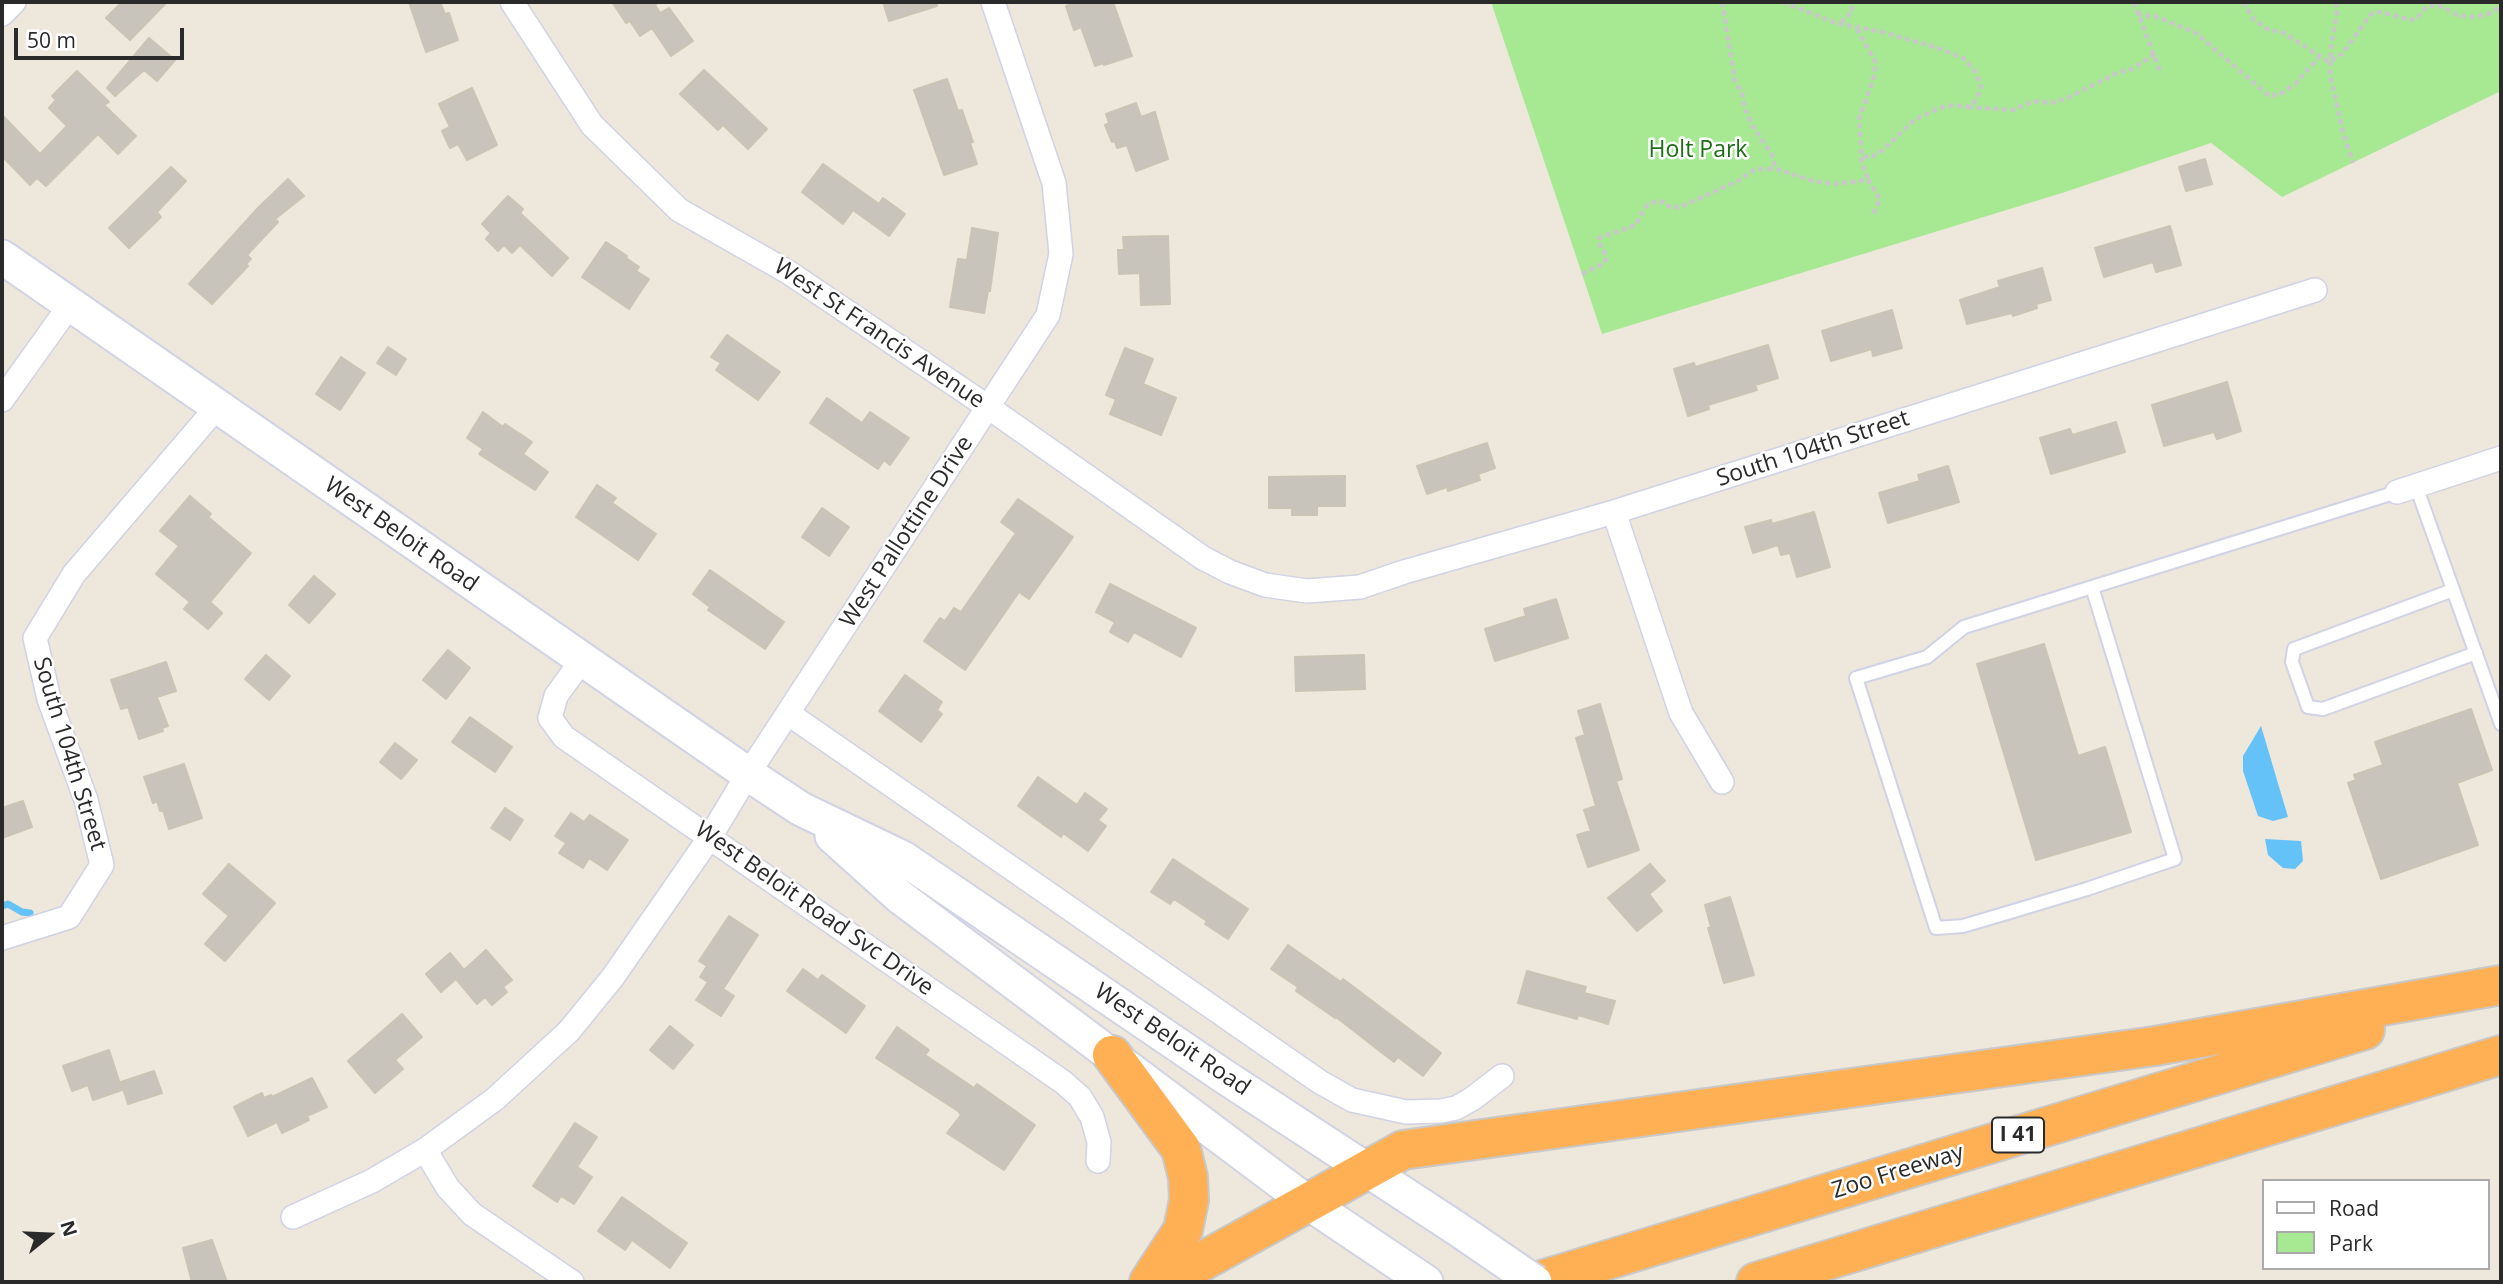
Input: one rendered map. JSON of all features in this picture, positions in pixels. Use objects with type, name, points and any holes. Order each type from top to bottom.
[{"type":"highway","points":[[1165,1282],[1403,1150],[2155,1046],[2501,986]]},
{"type":"highway","name":"Zoo Freeway","points":[[1535,1282],[2501,986]]},
{"type":"highway","points":[[1112,1055],[1181,1149],[1188,1177],[1189,1200],[1183,1230],[1149,1282]]},
{"type":"highway","points":[[1756,1282],[2501,1055]]},
{"type":"main road","name":"West Beloit Road","points":[[2,257],[748,774],[802,809],[904,858],[1222,1075],[1535,1282]]},
{"type":"main road","name":"West Beloit Road","points":[[802,809],[900,897],[1307,1202],[1426,1282]]},
{"type":"street","points":[[2,14],[14,2]]},
{"type":"street","name":"West St Francis Avenue","points":[[512,2],[592,125],[679,210],[788,272],[1214,564],[1265,585],[1307,591]]},
{"type":"street","name":"West Pallottine Drive","points":[[293,1217],[372,1181],[425,1150],[495,1099],[569,1031],[613,977],[710,837],[748,774],[1048,315],[1061,254],[1054,183],[993,2]]},
{"type":"street","name":"South 104th Street","points":[[1307,591],[1360,587],[1614,512],[2315,290]]},
{"type":"street","points":[[2,400],[70,305]]},
{"type":"street","name":"South 104th Street","points":[[2,938],[69,918],[102,865],[86,800],[49,699],[35,638],[74,574],[217,407]]},
{"type":"street","points":[[2406,489],[2501,458]]},
{"type":"street","points":[[1614,512],[1681,713],[1722,782]]},
{"type":"street","name":"West Beloit Road Svc Drive","points":[[582,660],[556,696],[550,718],[564,737],[1063,1082],[1080,1097],[1092,1117],[1099,1142],[1098,1161]]},
{"type":"street","points":[[789,714],[1320,1082],[1352,1100],[1406,1112],[1441,1111],[1457,1108],[1502,1076]]},
{"type":"street","points":[[425,1150],[448,1188],[472,1214],[572,1282]]},
{"type":"lane","points":[[2092,587],[2175,859],[2087,889],[1962,926],[1936,928],[1856,678],[1927,657],[1964,626],[2406,489],[2453,590],[2501,724]]},
{"type":"lane","points":[[2453,590],[2294,649],[2292,662],[2308,707],[2323,709],[2476,653]]},
{"type":"path","points":[[1722,2],[1735,81],[1742,93],[1753,127],[1765,142],[1776,169]]},
{"type":"path","points":[[1783,2],[1840,24],[1899,37],[1963,58],[1976,71],[1981,86],[1976,100],[1967,107]]},
{"type":"path","points":[[1840,24],[1853,11],[1850,2]]},
{"type":"path","points":[[2134,2],[2161,74]]},
{"type":"path","points":[[2243,2],[2254,20],[2267,29],[2284,33],[2329,62]]},
{"type":"path","points":[[2336,2],[2337,20],[2329,62],[2332,90],[2353,163]]},
{"type":"path","points":[[2329,62],[2348,48],[2371,14],[2381,12],[2411,20],[2433,5],[2444,7],[2457,15],[2472,17],[2488,14],[2498,8],[2501,2]]},
{"type":"path","points":[[2137,14],[2157,17],[2196,33],[2268,95],[2279,95],[2295,84],[2319,57]]},
{"type":"path","points":[[1857,28],[1876,63],[1859,120],[1862,158],[1868,180],[1880,200],[1873,215]]},
{"type":"path","points":[[1862,158],[1883,150],[1914,120],[1939,108],[1954,105],[2013,110],[2034,101],[2051,103],[2065,99],[2117,73],[2132,69],[2155,54]]},
{"type":"path","points":[[1582,274],[1604,263],[1607,257],[1599,238],[1636,225],[1644,208],[1656,201],[1664,202],[1671,208],[1680,207],[1759,169],[1776,169],[1813,181],[1835,184],[1868,180]]},
{"type":"green space","name":"Holt Park","points":[[1491,2],[2501,2],[2501,91],[2282,197],[2211,143],[2062,193],[1602,334]]},
{"type":"water","points":[[2261,726],[2288,817],[2273,821],[2258,816],[2243,771],[2243,756]]},
{"type":"water","points":[[2265,839],[2301,841],[2303,861],[2295,869],[2283,868],[2268,855]]},
{"type":"building","points":[[122,2],[167,2],[130,40],[106,18]]},
{"type":"building","points":[[409,2],[440,2],[445,14],[449,13],[458,40],[426,52]]},
{"type":"building","points":[[612,2],[659,2],[655,5],[660,13],[669,8],[693,41],[671,56],[652,28],[640,36],[630,21],[626,23]]},
{"type":"building","points":[[883,2],[937,2],[937,6],[889,21]]},
{"type":"building","points":[[1079,2],[1113,2],[1132,56],[1095,66],[1081,27],[1074,30],[1066,6]]},
{"type":"building","points":[[149,38],[175,60],[157,81],[144,70],[115,96],[107,88]]},
{"type":"building","points":[[704,70],[767,129],[748,149],[723,125],[718,130],[680,94]]},
{"type":"building","points":[[77,71],[109,102],[104,105],[136,136],[118,154],[98,134],[46,186],[37,178],[30,185],[2,156],[2,115],[40,154],[67,126],[49,108],[56,100],[52,96]]},
{"type":"building","points":[[947,79],[958,111],[962,110],[977,164],[944,175],[914,90]]},
{"type":"building","points":[[472,88],[497,145],[467,160],[458,144],[450,148],[442,131],[450,127],[439,104]]},
{"type":"building","points":[[1136,103],[1141,117],[1155,112],[1168,159],[1136,171],[1127,145],[1117,148],[1105,125],[1109,123],[1106,114]]},
{"type":"building","points":[[2205,159],[2212,184],[2186,191],[2179,167]]},
{"type":"building","points":[[823,164],[879,204],[883,198],[905,214],[889,236],[853,210],[843,224],[802,192]]},
{"type":"building","points":[[171,167],[186,181],[157,212],[161,217],[129,248],[109,228]]},
{"type":"building","points":[[288,179],[304,196],[275,219],[278,222],[247,255],[251,259],[246,264],[248,266],[212,304],[189,284]]},
{"type":"building","points":[[508,196],[523,209],[520,213],[568,258],[552,276],[520,245],[512,253],[504,245],[498,251],[486,239],[491,233],[482,224]]},
{"type":"building","points":[[2170,226],[2181,265],[2156,272],[2153,262],[2104,277],[2095,248]]},
{"type":"building","points":[[972,228],[998,233],[990,291],[984,313],[950,307],[958,259],[967,260]]},
{"type":"building","points":[[1168,236],[1170,304],[1141,305],[1140,273],[1119,274],[1118,250],[1124,250],[1123,237]]},
{"type":"building","points":[[606,242],[627,256],[626,258],[639,267],[636,271],[649,279],[629,309],[582,277]]},
{"type":"building","points":[[2042,268],[2051,300],[2036,304],[2037,308],[2013,316],[2012,313],[1967,324],[1960,300],[2000,287],[1998,281]]},
{"type":"building","points":[[1892,310],[1902,348],[1873,356],[1872,349],[1831,361],[1822,331]]},
{"type":"building","points":[[727,335],[780,372],[758,400],[716,370],[721,363],[711,357]]},
{"type":"building","points":[[1768,345],[1778,378],[1755,385],[1757,390],[1708,405],[1709,409],[1688,416],[1674,369],[1694,363],[1695,367]]},
{"type":"building","points":[[388,347],[406,359],[396,375],[377,363]]},
{"type":"building","points":[[1125,348],[1153,359],[1143,384],[1176,398],[1161,435],[1110,414],[1116,399],[1106,395]]},
{"type":"building","points":[[341,357],[365,373],[340,410],[316,394]]},
{"type":"building","points":[[2227,382],[2241,431],[2217,439],[2214,432],[2164,446],[2152,405]]},
{"type":"building","points":[[827,398],[862,423],[870,412],[909,438],[890,465],[884,460],[878,469],[810,423]]},
{"type":"building","points":[[483,412],[503,427],[505,424],[532,442],[523,454],[548,472],[535,490],[479,454],[483,449],[467,438]]},
{"type":"building","points":[[2116,422],[2125,452],[2051,474],[2040,438],[2070,429],[2072,435]]},
{"type":"building","points":[[1487,443],[1495,468],[1478,474],[1480,480],[1448,491],[1447,487],[1427,494],[1417,466]]},
{"type":"building","points":[[1948,466],[1959,502],[1888,523],[1879,493],[1920,481],[1918,475]]},
{"type":"building","points":[[1345,476],[1345,506],[1317,506],[1317,515],[1292,515],[1292,508],[1269,508],[1269,477]]},
{"type":"building","points":[[597,485],[616,498],[612,503],[656,534],[638,560],[576,517]]},
{"type":"building","points":[[190,496],[211,514],[208,517],[251,553],[210,602],[222,613],[208,629],[184,609],[190,602],[156,574],[179,546],[160,531]]},
{"type":"building","points":[[1018,499],[1073,537],[1029,599],[1019,592],[965,670],[924,641],[940,618],[945,621],[954,608],[961,612],[1016,533],[1001,522]]},
{"type":"building","points":[[822,508],[849,527],[829,556],[802,537]]},
{"type":"building","points":[[1814,512],[1830,567],[1797,577],[1790,553],[1781,555],[1778,545],[1753,553],[1745,527],[1771,520],[1772,524]]},
{"type":"building","points":[[710,570],[784,622],[765,649],[708,610],[710,607],[693,594]]},
{"type":"building","points":[[314,576],[335,594],[309,623],[289,605]]},
{"type":"building","points":[[1110,584],[1196,628],[1181,657],[1134,632],[1128,642],[1110,632],[1115,622],[1096,612]]},
{"type":"building","points":[[1556,599],[1568,638],[1495,661],[1485,629],[1526,616],[1524,609]]},
{"type":"building","points":[[2044,644],[2078,756],[2105,747],[2131,832],[2036,860],[1977,664]]},
{"type":"building","points":[[448,650],[470,668],[446,699],[423,680]]},
{"type":"building","points":[[266,655],[290,676],[269,700],[245,679]]},
{"type":"building","points":[[1364,655],[1365,689],[1296,691],[1295,657]]},
{"type":"building","points":[[166,662],[176,691],[157,697],[168,726],[162,728],[163,731],[139,739],[128,707],[121,709],[111,680]]},
{"type":"building","points":[[905,675],[942,702],[937,710],[942,714],[921,742],[879,711]]},
{"type":"building","points":[[1600,704],[1622,779],[1616,781],[1639,850],[1588,867],[1577,835],[1591,831],[1584,810],[1596,806],[1576,738],[1585,735],[1578,711]]},
{"type":"building","points":[[2471,709],[2492,770],[2457,783],[2478,845],[2381,879],[2348,783],[2356,780],[2354,775],[2383,765],[2375,742]]},
{"type":"building","points":[[470,717],[512,747],[495,772],[452,742]]},
{"type":"building","points":[[395,743],[417,760],[401,779],[380,762]]},
{"type":"building","points":[[184,764],[202,818],[169,829],[163,810],[160,811],[157,801],[153,803],[144,777]]},
{"type":"building","points":[[1038,777],[1077,805],[1085,793],[1107,809],[1098,820],[1106,826],[1088,851],[1063,833],[1061,837],[1018,806]]},
{"type":"building","points":[[23,801],[32,827],[2,838],[2,808]]},
{"type":"building","points":[[505,808],[523,820],[510,840],[491,828]]},
{"type":"building","points":[[571,813],[584,822],[590,815],[628,840],[607,870],[589,858],[583,868],[559,853],[566,843],[555,836]]},
{"type":"building","points":[[1173,859],[1248,909],[1228,939],[1174,899],[1170,904],[1151,892]]},
{"type":"building","points":[[229,864],[275,903],[225,961],[205,944],[229,916],[203,894]]},
{"type":"building","points":[[1650,864],[1665,881],[1649,894],[1662,911],[1637,931],[1608,898]]},
{"type":"building","points":[[1730,897],[1754,975],[1724,983],[1708,928],[1711,927],[1705,905]]},
{"type":"building","points":[[729,916],[758,935],[723,989],[734,996],[721,1016],[696,1000],[708,982],[700,977],[707,966],[699,961]]},
{"type":"building","points":[[1288,945],[1341,982],[1343,979],[1441,1053],[1423,1076],[1398,1057],[1394,1062],[1336,1017],[1296,991],[1298,987],[1271,969]]},
{"type":"building","points":[[486,950],[512,980],[503,987],[507,992],[492,1005],[485,997],[477,1004],[456,979],[441,992],[426,974],[450,953],[464,970]]},
{"type":"building","points":[[803,969],[818,980],[822,975],[865,1006],[846,1033],[787,991]]},
{"type":"building","points":[[1527,971],[1586,987],[1584,993],[1615,1001],[1608,1024],[1578,1015],[1577,1019],[1518,1003]]},
{"type":"building","points":[[402,1014],[422,1037],[395,1060],[403,1069],[375,1093],[348,1061]]},
{"type":"building","points":[[670,1026],[693,1045],[673,1069],[650,1050]]},
{"type":"building","points":[[897,1027],[929,1050],[925,1055],[974,1088],[977,1084],[1035,1125],[1004,1170],[947,1133],[961,1115],[958,1111],[876,1058]]},
{"type":"building","points":[[109,1050],[122,1090],[93,1100],[88,1085],[72,1091],[63,1066]]},
{"type":"building","points":[[154,1071],[162,1093],[128,1104],[121,1082]]},
{"type":"building","points":[[312,1078],[327,1107],[307,1116],[309,1120],[282,1133],[277,1122],[248,1136],[234,1107],[262,1093],[264,1098],[271,1095],[272,1097]]},
{"type":"building","points":[[575,1123],[597,1137],[577,1167],[592,1177],[574,1204],[561,1196],[557,1202],[533,1186]]},
{"type":"building","points":[[622,1197],[687,1243],[670,1268],[632,1240],[625,1250],[598,1231]]},
{"type":"building","points":[[212,1240],[227,1282],[192,1282],[183,1248]]},
{"type":"waterway","points":[[2,906],[8,904],[22,912],[30,913]]}]
